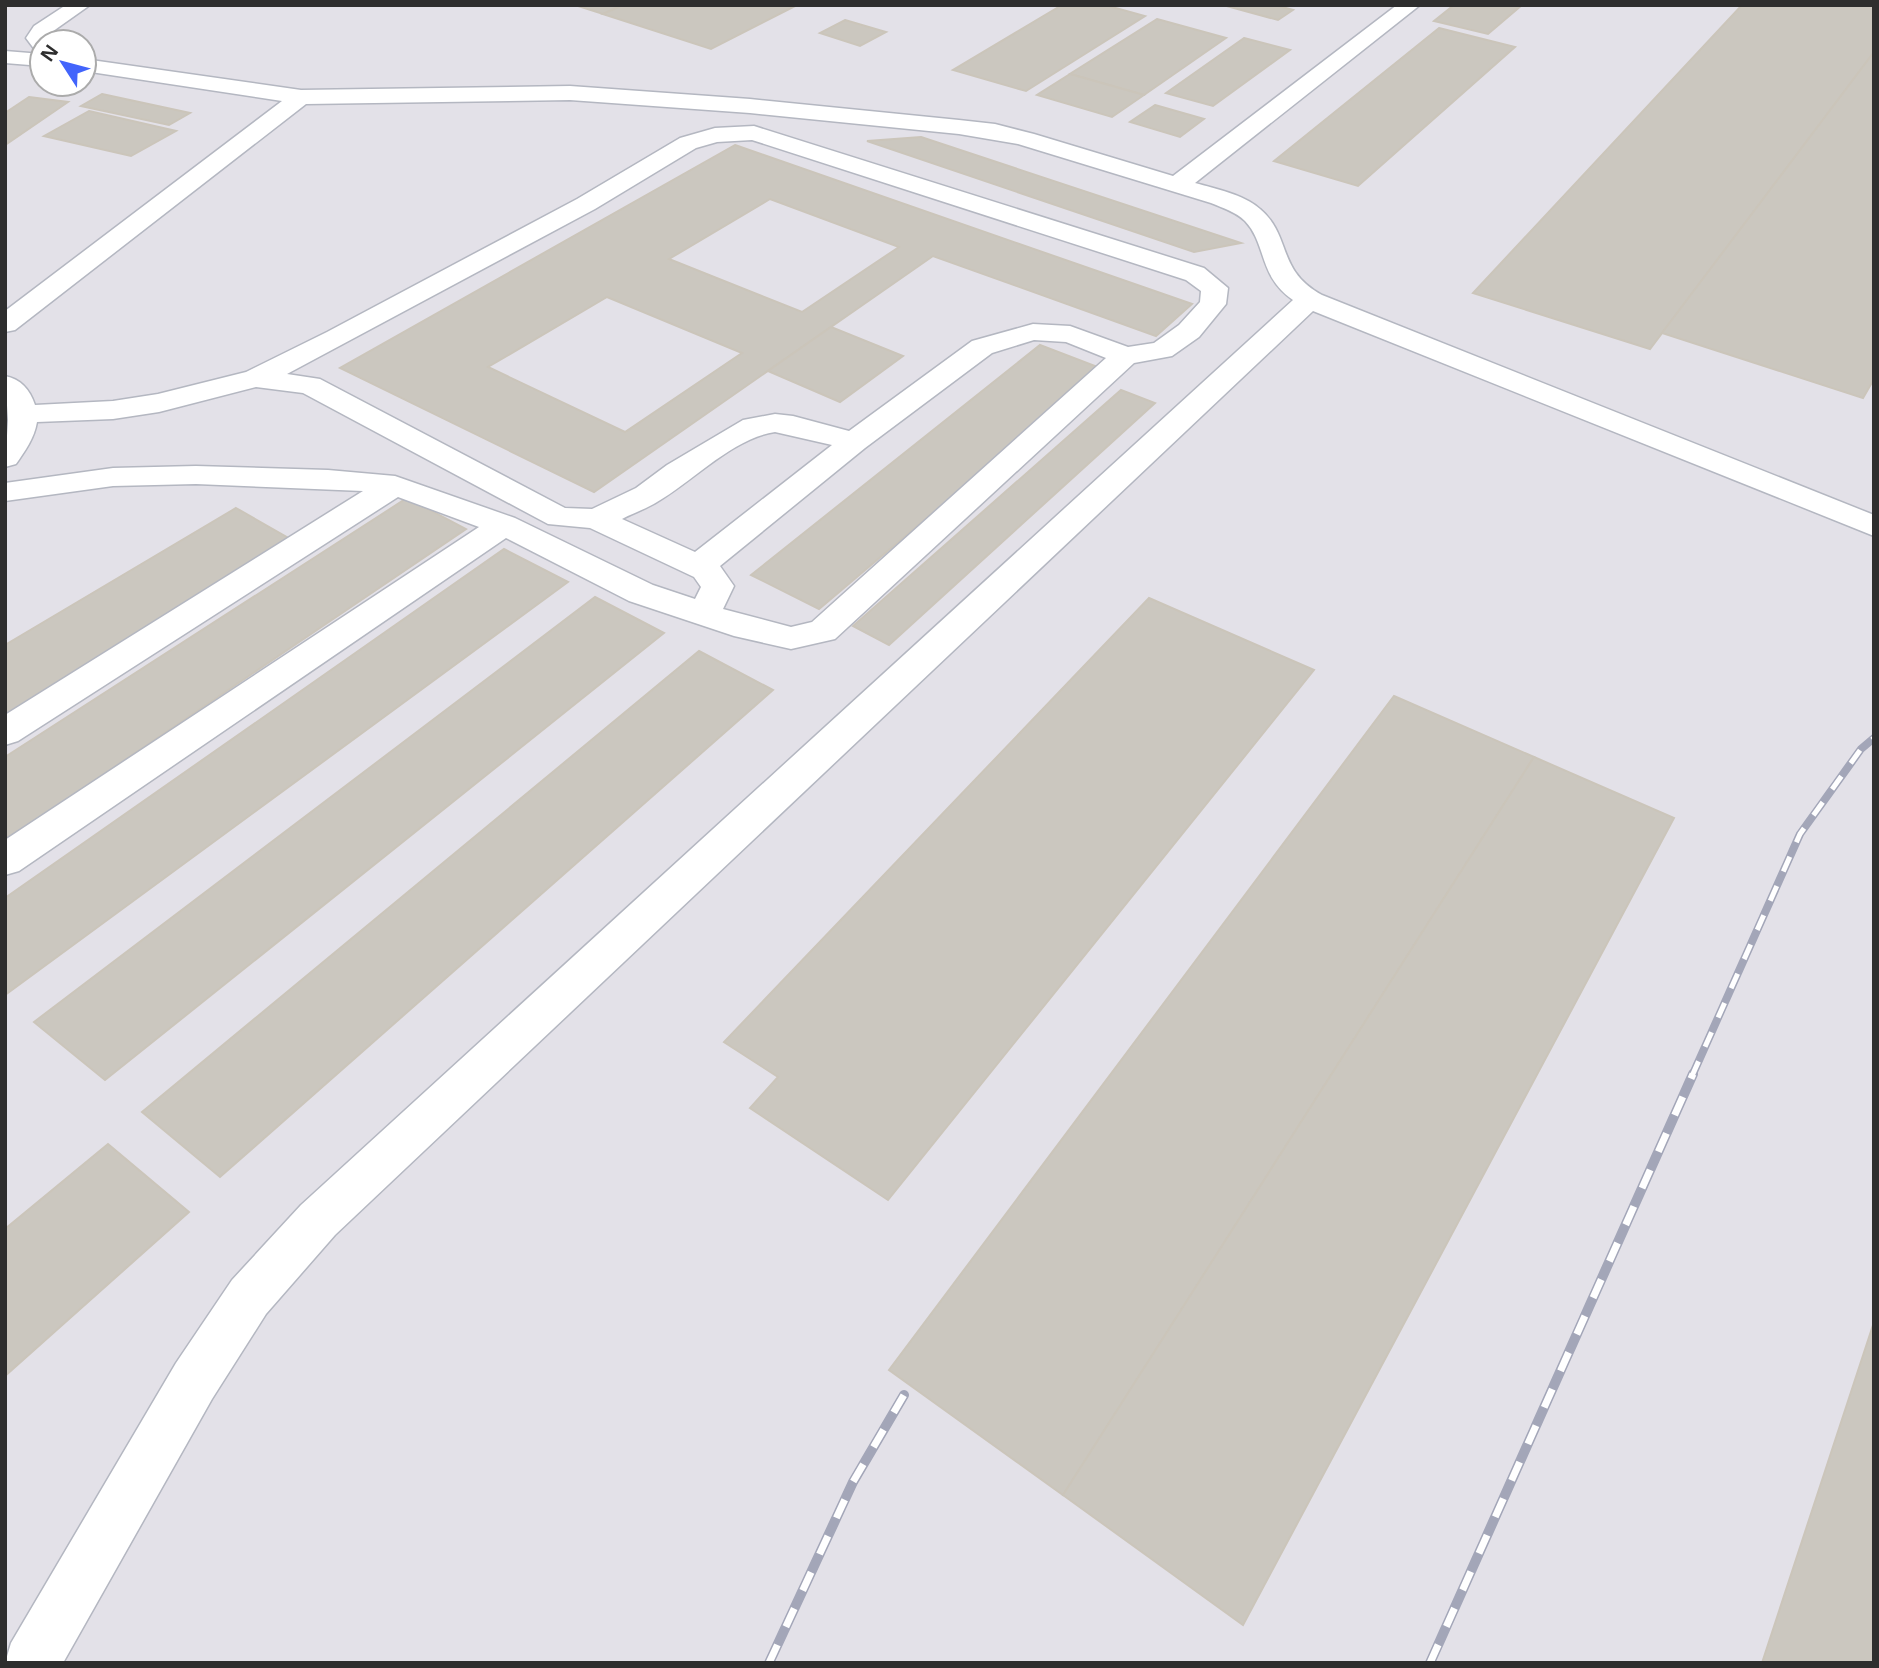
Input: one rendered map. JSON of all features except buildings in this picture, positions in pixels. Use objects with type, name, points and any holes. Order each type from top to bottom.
[{"type":"street","points":[[44,28],[80,5]]},
{"type":"street","points":[[1177,185],[1410,5]]},
{"type":"street","points":[[5,57],[28,59]]},
{"type":"street","points":[[98,67],[301,97],[570,93],[750,106],[945,125],[995,131],[1026,139],[1220,198],[1253,215],[1263,228],[1281,273],[1292,287],[1310,299],[1874,526]]},
{"type":"street","points":[[5,324],[301,97]]},
{"type":"street","points":[[25,414],[113,410],[159,403],[256,378],[337,338],[586,204],[688,143],[729,133],[754,133],[767,137],[1195,274],[1215,288],[1213,304],[1189,331],[1163,350],[1125,356],[1070,334],[1033,332],[982,346],[854,442],[699,566]]},
{"type":"street","points":[[31,1663],[194,1381],[249,1297],[318,1220],[1310,299]]},
{"type":"street","points":[[5,300],[37,300]]},
{"type":"street","points":[[5,492],[113,477],[196,475],[328,479],[394,485],[504,525],[641,593],[746,628],[791,638],[823,631],[1125,356]]},
{"type":"street","points":[[256,378],[310,385],[559,517],[596,520],[699,566],[714,578],[718,586],[704,614]]},
{"type":"street","points":[[5,384],[15,390],[25,414],[18,442],[5,458]]},
{"type":"street","points":[[596,520],[647,495],[678,471],[753,426],[775,423],[793,425],[854,442]]},
{"type":"street","points":[[5,732],[394,485]]},
{"type":"street","points":[[5,860],[504,525]]},
{"type":"shaded area","points":[[5,5],[1874,5],[1874,1663],[5,1663]]},
{"type":"railway","points":[[1692,1076],[1800,834],[1861,749],[1874,738]]},
{"type":"railway","points":[[1430,1663],[1693,1074]]},
{"type":"railway","points":[[769,1663],[853,1482],[904,1395]]}]
